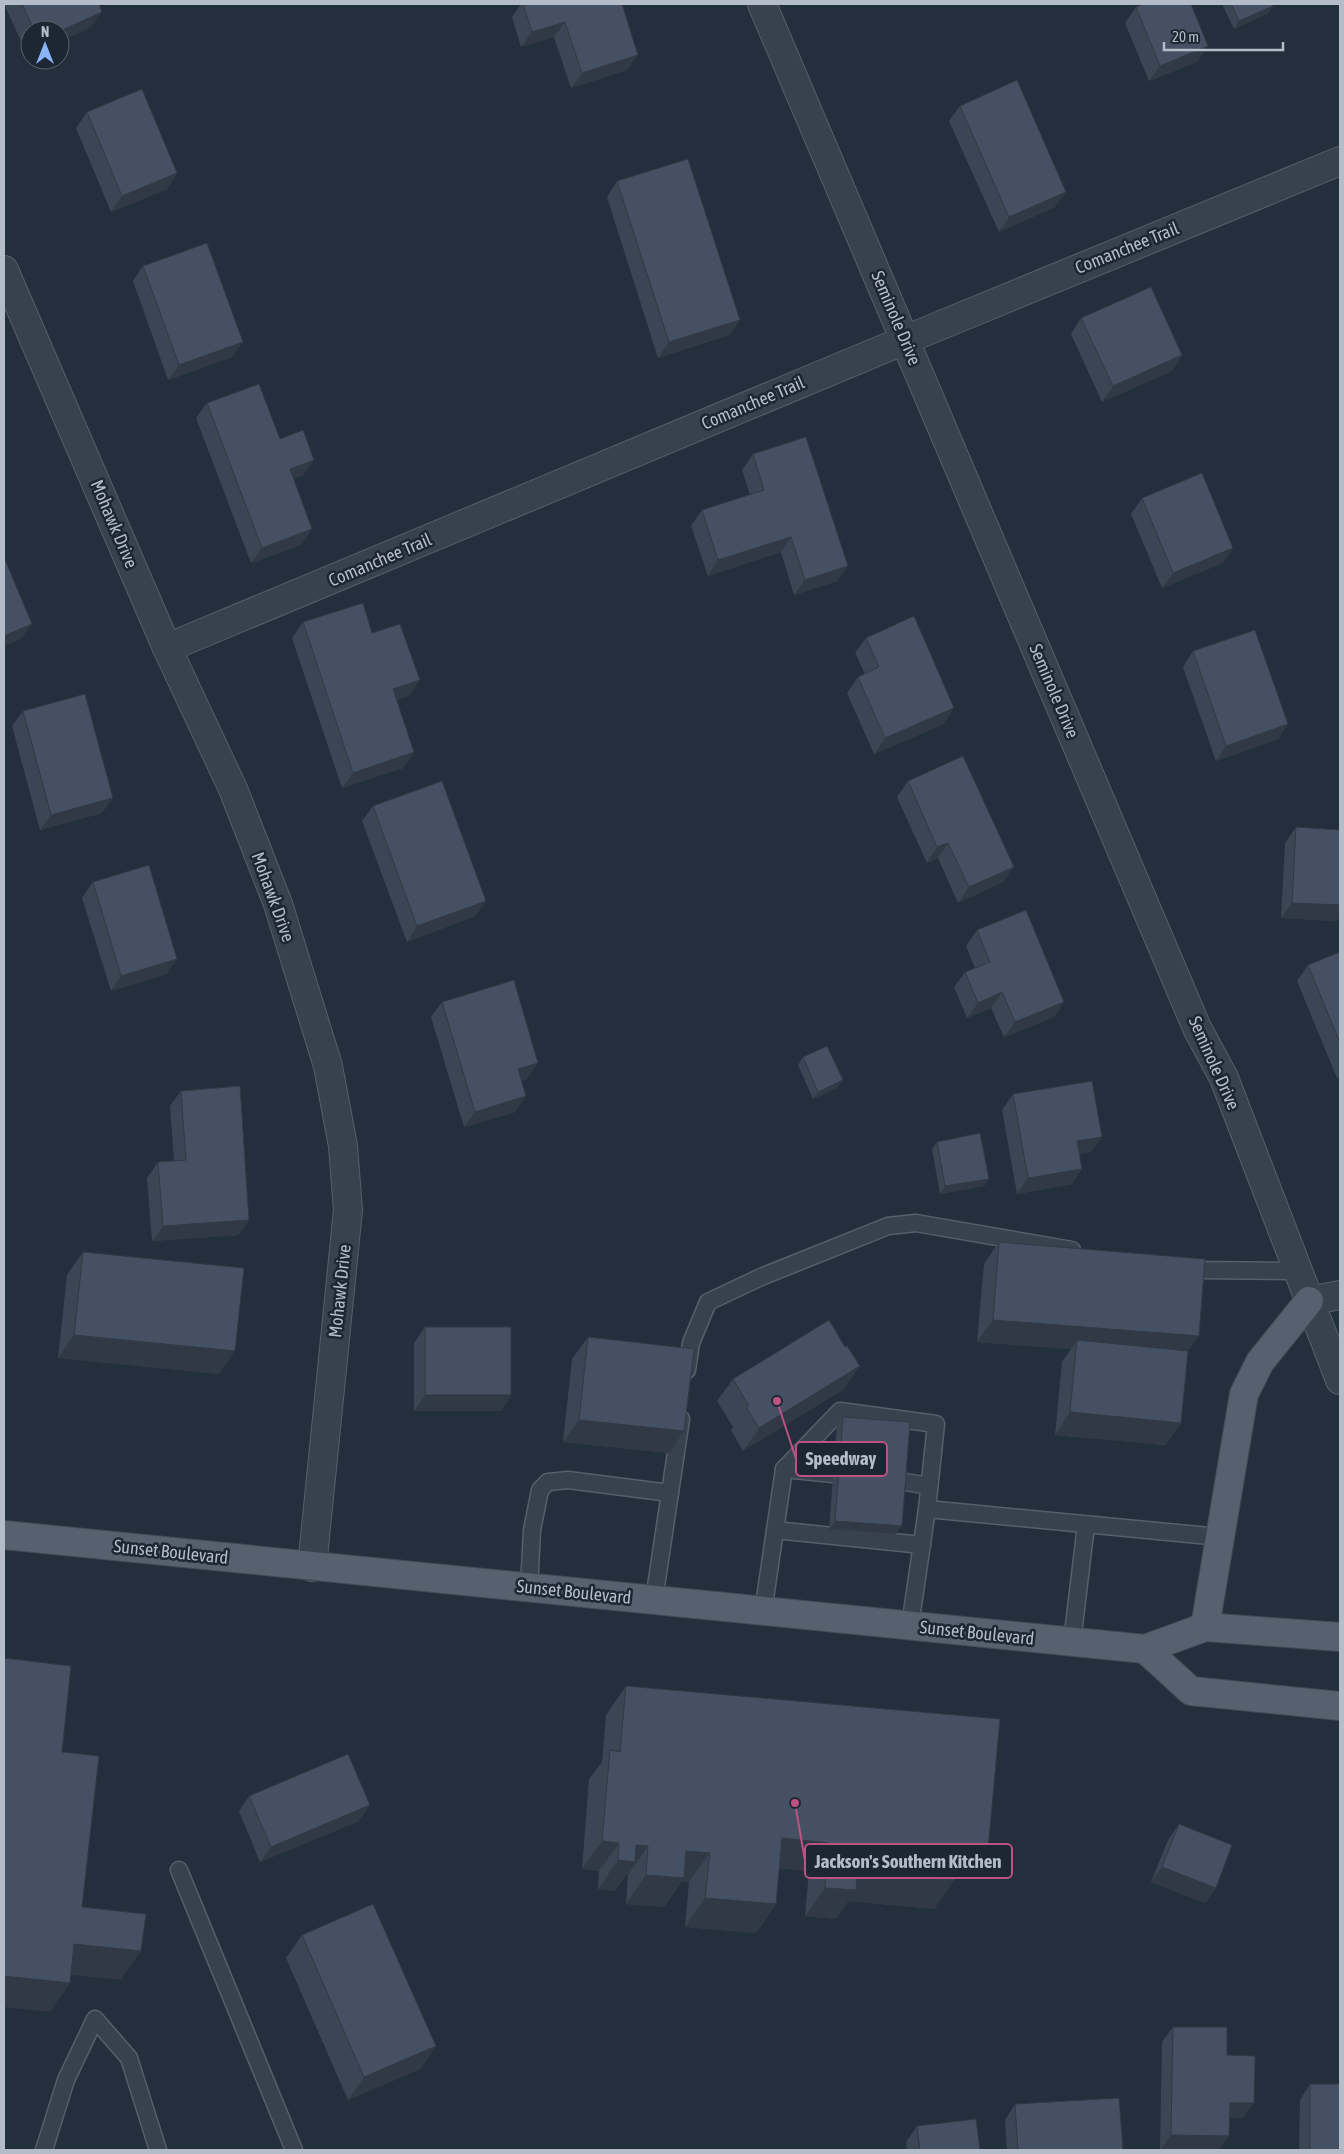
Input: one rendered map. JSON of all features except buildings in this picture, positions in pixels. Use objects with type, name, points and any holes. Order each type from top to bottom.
[{"type":"main road","points":[[1205,1628],[1244,1394],[1260,1362],[1309,1301]]},
{"type":"main road","name":"Sunset Boulevard","points":[[4,1535],[1145,1649],[1205,1628],[1340,1636]]},
{"type":"main road","points":[[1145,1649],[1191,1691],[1340,1706]]},
{"type":"street","name":"Seminole Drive","points":[[762,4],[1197,1028],[1224,1078],[1340,1380]]},
{"type":"street","name":"Comanchee Trail","points":[[167,648],[1340,161]]},
{"type":"street","name":"Mohawk Drive","points":[[4,270],[167,648],[232,790],[278,904],[328,1066],[344,1146],[348,1210],[312,1567]]},
{"type":"street","points":[[1309,1301],[1340,1295]]},
{"type":"lane","points":[[654,1600],[691,1343],[708,1302],[761,1277],[888,1226],[916,1223],[1091,1253]]},
{"type":"lane","points":[[1167,1265],[1196,1270],[1298,1272]]},
{"type":"lane","points":[[763,1612],[784,1469],[840,1411],[936,1424],[927,1509],[910,1626]]},
{"type":"lane","points":[[784,1469],[833,1474]]},
{"type":"lane","points":[[528,1588],[532,1530],[540,1490],[548,1482],[568,1480],[670,1493]]},
{"type":"lane","points":[[900,1481],[929,1486]]},
{"type":"lane","points":[[927,1509],[1220,1537]]},
{"type":"lane","points":[[1072,1642],[1086,1525]]},
{"type":"lane","points":[[775,1530],[922,1545]]},
{"type":"lane","points":[[179,1870],[294,2150]]},
{"type":"lane","points":[[44,2150],[66,2080],[95,2019],[129,2058],[158,2150]]},
{"type":"place","name":"Speedway","points":[[777,1401]]},
{"type":"place","name":"Jackson's Southern Kitchen","points":[[795,1803]]}]
